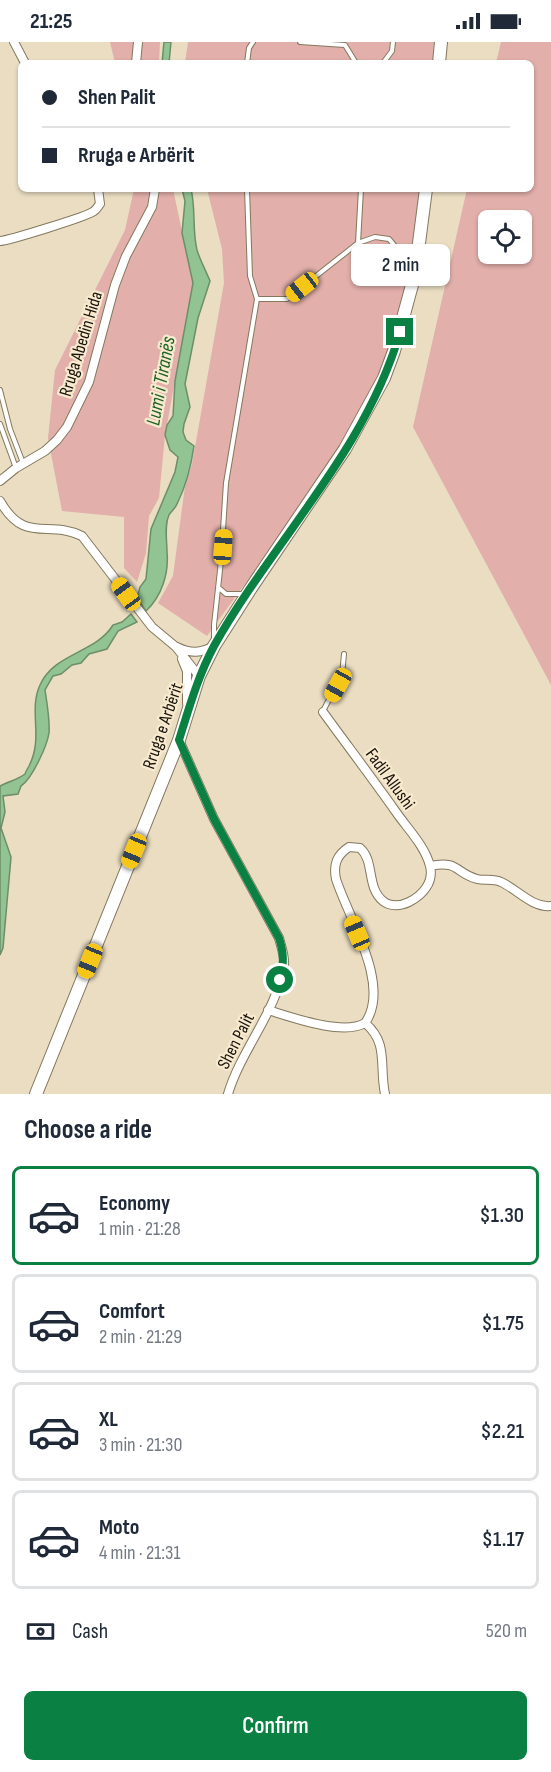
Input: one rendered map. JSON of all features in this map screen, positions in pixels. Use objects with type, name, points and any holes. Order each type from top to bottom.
[{"type":"main road","points":[[439,60],[441,42]]},
{"type":"main road","name":"Rruga e Arbërit","points":[[36,1094],[179,740],[199,676],[214,646],[247,594],[345,449],[384,378],[394,351],[415,274],[426,192]]},
{"type":"street","points":[[14,42],[23,60]]},
{"type":"street","points":[[136,60],[138,42]]},
{"type":"street","points":[[0,241],[59,225],[94,212],[100,204],[98,192]]},
{"type":"street","name":"Rruga Abedin Hida","points":[[0,481],[19,466],[45,451],[57,440],[78,407],[89,382],[126,256],[152,207],[154,192]]},
{"type":"street","points":[[0,501],[16,522],[26,527],[43,530],[66,529],[82,536],[152,627],[176,646],[187,651],[201,652],[214,646]]},
{"type":"street","points":[[176,646],[199,676]]},
{"type":"street","points":[[176,646],[187,671],[187,715]]},
{"type":"street","name":"Fadil Allushi","points":[[323,712],[406,826],[430,866]]},
{"type":"street","name":"Shen Palit","points":[[179,740],[214,819],[279,938],[283,952],[284,964],[268,1010],[240,1062],[228,1094]]},
{"type":"street","points":[[365,1023],[372,1007],[373,978],[367,956],[334,871],[337,857],[349,847],[360,848],[368,858],[373,887],[378,895],[389,904],[396,906],[410,902],[426,888],[430,881],[430,866],[442,863],[452,865],[470,877],[501,882],[532,902],[551,906]]},
{"type":"street","points":[[268,1010],[315,1024],[348,1027],[365,1023]]},
{"type":"street","points":[[365,1023],[375,1031],[380,1040],[385,1094]]},
{"type":"lane","points":[[247,60],[249,48],[253,42]]},
{"type":"lane","points":[[300,42],[345,45],[354,60]]},
{"type":"lane","points":[[385,60],[392,51],[393,42]]},
{"type":"lane","points":[[214,646],[226,483],[257,299],[250,276],[247,192]]},
{"type":"lane","points":[[358,243],[361,192]]},
{"type":"lane","points":[[257,299],[287,299],[358,243],[375,237],[389,239],[399,251]]},
{"type":"lane","points":[[0,390],[19,466]]},
{"type":"lane","points":[[0,424],[19,466]]},
{"type":"lane","points":[[218,587],[226,594],[247,594]]},
{"type":"lane","points":[[323,712],[342,675],[344,654]]},
{"type":"shaded area","points":[[110,42],[160,42],[159,60],[114,60]]},
{"type":"shaded area","points":[[164,42],[171,42],[169,60],[162,60]]},
{"type":"shaded area","points":[[188,42],[444,42],[442,60],[185,60]]},
{"type":"shaded area","points":[[501,42],[551,42],[551,685],[413,427],[466,192],[534,192],[534,60],[497,60]]},
{"type":"shaded area","points":[[133,192],[174,192],[193,283],[165,435],[159,498],[149,516],[146,553],[137,582],[124,568],[124,517],[62,511],[48,438],[55,370],[125,230]]},
{"type":"shaded area","points":[[183,192],[191,192],[197,250],[210,281],[198,318],[185,384],[190,407],[183,432],[186,440],[194,446],[186,483],[176,506],[167,519],[167,568],[163,584],[152,605],[146,611],[137,598],[140,587],[146,579],[151,529],[175,472],[178,457],[170,450],[165,435],[167,425],[173,416],[175,381],[193,283],[182,233],[185,201]]},
{"type":"shaded area","points":[[208,192],[427,192],[413,274],[388,360],[347,438],[307,498],[207,636],[158,603],[173,576],[185,486],[192,464],[224,283],[222,249]]},
{"type":"shaded area","points":[[131,614],[137,622],[118,631],[107,649],[89,654],[81,663],[72,665],[61,674],[53,676],[45,690],[49,733],[42,754],[18,794],[3,796],[5,812],[1,828],[11,857],[3,948],[0,955],[0,786],[25,774],[29,766],[35,745],[35,705],[40,685],[46,674],[65,659],[96,642],[113,625],[122,622]]},
{"type":"route","points":[[280,980],[284,964],[279,938],[214,819],[179,740],[199,676],[214,646],[345,449],[384,378],[400,332]]},
{"type":"water label","name":"Lumi i Tiranës","points":[[161,381]]}]
